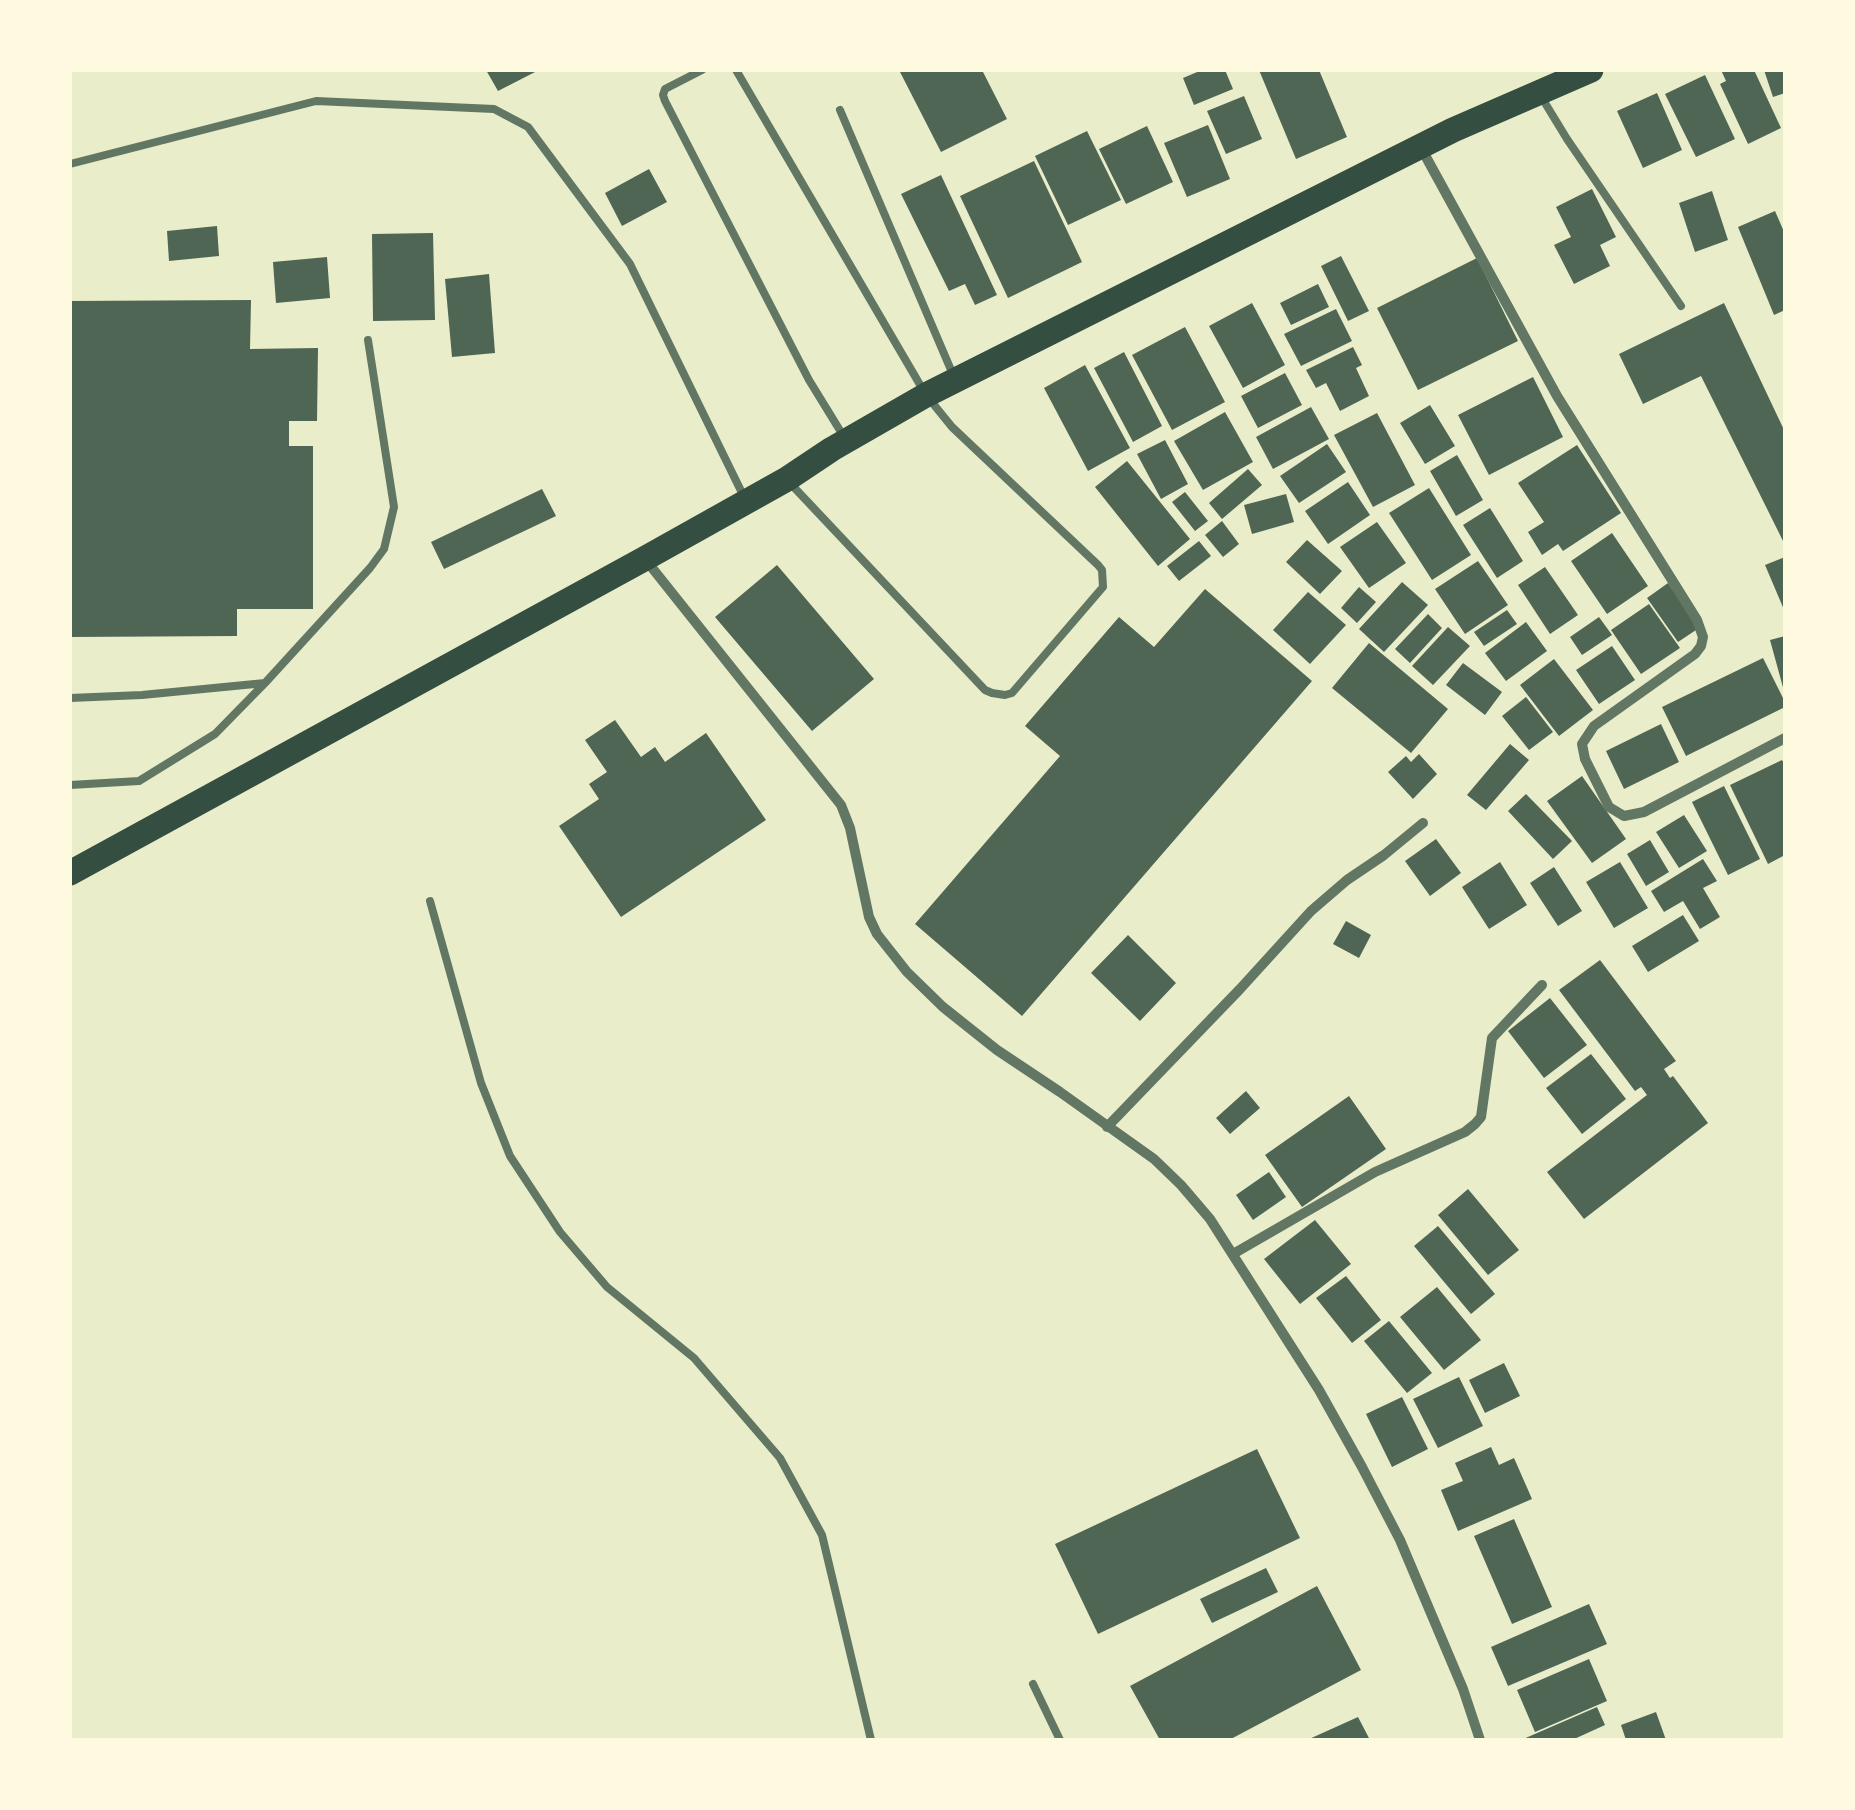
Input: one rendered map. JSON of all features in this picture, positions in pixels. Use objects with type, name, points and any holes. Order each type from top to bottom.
[{"type":"main road","points":[[70,873],[644,559],[926,395],[1452,130],[1591,70]]},
{"type":"street","points":[[1420,146],[1558,396],[1697,620],[1703,637],[1695,654],[1594,726],[1582,744],[1585,759],[1609,807],[1624,816],[1644,812],[1785,738]]},
{"type":"street","points":[[644,559],[842,806],[869,917],[877,934],[907,972],[997,1050],[1154,1159],[1182,1185],[1210,1220],[1319,1390],[1400,1540],[1463,1689],[1480,1740]]},
{"type":"street","points":[[1106,1127],[1311,911],[1423,823]]},
{"type":"street","points":[[1233,1254],[1375,1172],[1476,1124],[1481,1116],[1492,1038],[1542,985]]},
{"type":"lane","points":[[702,70],[666,89],[665,102],[809,380],[846,440]]},
{"type":"lane","points":[[736,70],[926,395],[952,427],[1102,570],[1103,587],[1012,693],[985,690],[787,479]]},
{"type":"lane","points":[[1540,94],[1680,306]]},
{"type":"lane","points":[[70,164],[316,101],[494,108],[528,127],[630,264],[746,501]]},
{"type":"lane","points":[[840,110],[955,380]]},
{"type":"lane","points":[[70,785],[139,781],[216,734],[370,568],[384,548],[394,506],[368,340]]},
{"type":"lane","points":[[70,698],[265,684]]},
{"type":"lane","points":[[430,901],[481,1083],[510,1156],[560,1232],[607,1287],[694,1358],[780,1458],[822,1536],[871,1740]]},
{"type":"lane","points":[[1033,1684],[1060,1740]]},
{"type":"building","points":[[486,70],[539,70],[498,91]]},
{"type":"building","points":[[899,70],[982,70],[1007,119],[941,152]]},
{"type":"building","points":[[1202,70],[1225,70],[1233,89],[1194,105],[1183,78]]},
{"type":"building","points":[[1259,70],[1319,70],[1347,137],[1296,159]]},
{"type":"building","points":[[1721,70],[1754,70],[1781,128],[1748,144],[1720,84],[1726,81]]},
{"type":"building","points":[[1764,70],[1785,70],[1785,93],[1773,97]]},
{"type":"building","points":[[1705,75],[1735,139],[1696,157],[1665,94]]},
{"type":"building","points":[[1657,93],[1682,150],[1643,168],[1617,111]]},
{"type":"building","points":[[1244,96],[1262,139],[1226,154],[1207,111]]},
{"type":"building","points":[[1208,125],[1230,179],[1187,197],[1164,143]]},
{"type":"building","points":[[1147,126],[1173,182],[1126,204],[1099,149]]},
{"type":"building","points":[[1087,131],[1121,200],[1068,225],[1035,156]]},
{"type":"building","points":[[1034,161],[1082,262],[1008,298],[960,196]]},
{"type":"building","points":[[649,169],[667,202],[622,226],[605,193]]},
{"type":"building","points":[[941,175],[997,295],[975,305],[965,284],[949,291],[901,194]]},
{"type":"building","points":[[1592,189],[1616,237],[1600,245],[1610,266],[1574,284],[1554,245],[1571,237],[1556,207]]},
{"type":"building","points":[[1712,191],[1728,240],[1695,252],[1679,203]]},
{"type":"building","points":[[1775,211],[1785,234],[1785,310],[1774,315],[1738,227]]},
{"type":"building","points":[[217,226],[219,256],[169,261],[167,231]]},
{"type":"building","points":[[433,233],[435,320],[373,321],[372,234]]},
{"type":"building","points":[[1341,256],[1369,311],[1348,321],[1321,266]]},
{"type":"building","points":[[327,257],[330,298],[276,303],[273,262]]},
{"type":"building","points":[[1477,258],[1518,341],[1418,390],[1377,308]]},
{"type":"building","points":[[489,274],[495,353],[452,357],[445,279]]},
{"type":"building","points":[[1318,284],[1329,307],[1291,325],[1280,303]]},
{"type":"building","points":[[251,300],[250,349],[318,348],[317,421],[289,421],[289,446],[313,446],[313,609],[237,609],[237,636],[70,637],[70,301]]},
{"type":"building","points":[[1252,303],[1285,365],[1243,388],[1209,326]]},
{"type":"building","points":[[1724,303],[1785,432],[1785,545],[1701,376],[1643,404],[1619,354]]},
{"type":"building","points":[[1336,309],[1352,341],[1301,366],[1284,334]]},
{"type":"building","points":[[1185,327],[1225,402],[1172,430],[1132,355]]},
{"type":"building","points":[[1353,347],[1362,365],[1356,368],[1369,396],[1340,411],[1326,383],[1316,388],[1306,370]]},
{"type":"building","points":[[1124,352],[1162,426],[1133,442],[1094,368]]},
{"type":"building","points":[[1085,365],[1130,448],[1088,471],[1044,388]]},
{"type":"building","points":[[1285,373],[1302,405],[1258,428],[1241,396]]},
{"type":"building","points":[[1533,377],[1563,437],[1489,475],[1458,415]]},
{"type":"building","points":[[1430,405],[1455,446],[1425,464],[1400,423]]},
{"type":"building","points":[[1311,407],[1329,439],[1273,469],[1256,437]]},
{"type":"building","points":[[1225,412],[1253,462],[1203,490],[1174,441]]},
{"type":"building","points":[[1377,413],[1415,485],[1373,507],[1334,435]]},
{"type":"building","points":[[1165,440],[1188,484],[1161,499],[1137,454]]},
{"type":"building","points":[[1327,444],[1346,472],[1299,503],[1280,476]]},
{"type":"building","points":[[1577,445],[1621,513],[1563,551],[1558,544],[1542,555],[1528,532],[1544,522],[1518,483]]},
{"type":"building","points":[[1457,455],[1483,500],[1456,516],[1430,471]]},
{"type":"building","points":[[1127,461],[1190,539],[1158,566],[1095,487]]},
{"type":"building","points":[[1248,469],[1262,485],[1222,519],[1209,503]]},
{"type":"building","points":[[1348,482],[1370,515],[1328,544],[1305,511]]},
{"type":"building","points":[[1429,488],[1471,555],[1432,580],[1389,513]]},
{"type":"building","points":[[542,489],[556,516],[444,569],[431,542]]},
{"type":"building","points":[[1185,492],[1208,521],[1195,531],[1172,502]]},
{"type":"building","points":[[1286,494],[1294,522],[1252,534],[1244,505]]},
{"type":"building","points":[[1490,508],[1523,561],[1497,578],[1463,525]]},
{"type":"building","points":[[1222,521],[1239,544],[1223,557],[1205,535]]},
{"type":"building","points":[[1377,522],[1406,563],[1369,588],[1340,547]]},
{"type":"building","points":[[1612,533],[1648,586],[1607,614],[1571,561]]},
{"type":"building","points":[[1307,540],[1342,571],[1320,594],[1286,562]]},
{"type":"building","points":[[1199,541],[1211,556],[1179,581],[1167,566]]},
{"type":"building","points":[[1785,557],[1785,612],[1765,565]]},
{"type":"building","points":[[1478,561],[1508,605],[1465,634],[1435,589]]},
{"type":"building","points":[[777,565],[874,679],[812,731],[715,617]]},
{"type":"building","points":[[1545,567],[1578,615],[1550,634],[1518,585]]},
{"type":"building","points":[[1402,582],[1428,605],[1384,652],[1359,629]]},
{"type":"building","points":[[1668,583],[1699,628],[1678,642],[1647,598]]},
{"type":"building","points":[[1359,587],[1376,602],[1357,623],[1341,608]]},
{"type":"building","points":[[1205,589],[1312,681],[1022,1016],[915,924],[1060,756],[1025,726],[1119,617],[1154,647]]},
{"type":"building","points":[[1308,592],[1346,625],[1310,664],[1273,630]]},
{"type":"building","points":[[1649,604],[1680,648],[1641,674],[1611,630]]},
{"type":"building","points":[[1507,610],[1517,624],[1484,646],[1474,632]]},
{"type":"building","points":[[1428,614],[1442,628],[1410,663],[1395,649]]},
{"type":"building","points":[[1599,617],[1612,635],[1582,655],[1570,637]]},
{"type":"building","points":[[1526,622],[1547,651],[1506,681],[1485,653]]},
{"type":"building","points":[[1448,627],[1470,646],[1433,685],[1412,666]]},
{"type":"building","points":[[1785,636],[1785,690],[1784,691],[1770,640]]},
{"type":"building","points":[[1369,643],[1448,709],[1411,753],[1332,688]]},
{"type":"building","points":[[1612,646],[1635,680],[1599,704],[1576,670]]},
{"type":"building","points":[[1763,658],[1785,707],[1686,756],[1662,707]]},
{"type":"building","points":[[1554,659],[1593,710],[1559,736],[1520,685]]},
{"type":"building","points":[[1463,663],[1502,692],[1485,715],[1446,685]]},
{"type":"building","points":[[1526,697],[1553,732],[1529,750],[1502,716]]},
{"type":"building","points":[[615,720],[641,757],[655,747],[665,762],[706,733],[766,820],[621,917],[559,826],[599,799],[589,784],[607,772],[585,740]]},
{"type":"building","points":[[1661,724],[1679,762],[1624,789],[1606,751]]},
{"type":"building","points":[[1510,744],[1529,760],[1486,810],[1467,795]]},
{"type":"building","points":[[1419,754],[1437,774],[1413,799],[1388,772],[1406,756],[1411,762]]},
{"type":"building","points":[[1782,760],[1785,855],[1768,864],[1730,785]]},
{"type":"building","points":[[1582,776],[1626,839],[1592,863],[1547,801]]},
{"type":"building","points":[[1724,786],[1760,859],[1728,875],[1692,802]]},
{"type":"building","points":[[1526,794],[1572,841],[1553,859],[1508,811]]},
{"type":"building","points":[[1684,815],[1707,851],[1679,868],[1656,832]]},
{"type":"building","points":[[1436,839],[1461,873],[1430,896],[1405,861]]},
{"type":"building","points":[[1650,840],[1669,872],[1646,886],[1627,854]]},
{"type":"building","points":[[1703,859],[1717,881],[1703,888],[1720,917],[1700,929],[1683,901],[1664,912],[1651,891]]},
{"type":"building","points":[[1500,862],[1527,905],[1489,929],[1462,887]]},
{"type":"building","points":[[1620,862],[1648,908],[1614,928],[1586,882]]},
{"type":"building","points":[[1554,867],[1582,911],[1558,926],[1530,883]]},
{"type":"building","points":[[1683,915],[1699,941],[1648,972],[1632,946]]},
{"type":"building","points":[[1346,921],[1371,935],[1359,958],[1333,944]]},
{"type":"building","points":[[1128,935],[1176,983],[1140,1021],[1091,973]]},
{"type":"building","points":[[1600,960],[1676,1061],[1664,1069],[1708,1123],[1584,1219],[1547,1172],[1647,1095],[1641,1087],[1635,1091],[1559,990]]},
{"type":"building","points":[[1550,998],[1587,1045],[1544,1078],[1508,1031]]},
{"type":"building","points":[[1591,1054],[1626,1099],[1582,1134],[1546,1088]]},
{"type":"building","points":[[1246,1091],[1260,1108],[1230,1134],[1216,1118]]},
{"type":"building","points":[[1349,1096],[1386,1149],[1302,1207],[1265,1155]]},
{"type":"building","points":[[1269,1172],[1286,1197],[1253,1220],[1236,1195]]},
{"type":"building","points":[[1468,1189],[1519,1250],[1488,1275],[1438,1215]]},
{"type":"building","points":[[1315,1220],[1351,1264],[1300,1304],[1264,1259]]},
{"type":"building","points":[[1438,1226],[1495,1294],[1471,1314],[1414,1246]]},
{"type":"building","points":[[1346,1276],[1381,1320],[1352,1343],[1316,1298]]},
{"type":"building","points":[[1437,1287],[1481,1340],[1444,1370],[1400,1317]]},
{"type":"building","points":[[1389,1321],[1432,1373],[1407,1393],[1364,1341]]},
{"type":"building","points":[[1504,1363],[1520,1396],[1485,1413],[1469,1380]]},
{"type":"building","points":[[1459,1377],[1483,1426],[1438,1448],[1413,1399]]},
{"type":"building","points":[[1402,1397],[1428,1449],[1392,1467],[1366,1414]]},
{"type":"building","points":[[1491,1447],[1499,1465],[1514,1458],[1532,1499],[1458,1531],[1441,1490],[1463,1481],[1455,1463]]},
{"type":"building","points":[[1257,1449],[1300,1538],[1098,1634],[1055,1544]]},
{"type":"building","points":[[1514,1519],[1552,1607],[1512,1624],[1474,1536]]},
{"type":"building","points":[[1266,1568],[1278,1592],[1212,1623],[1200,1599]]},
{"type":"building","points":[[1317,1586],[1361,1670],[1229,1740],[1160,1740],[1130,1686]]},
{"type":"building","points":[[1589,1604],[1607,1644],[1508,1686],[1491,1647]]},
{"type":"building","points":[[1589,1659],[1607,1701],[1535,1732],[1517,1690]]},
{"type":"building","points":[[1597,1707],[1605,1725],[1572,1740],[1521,1740]]},
{"type":"building","points":[[1656,1712],[1666,1740],[1626,1740],[1621,1725]]},
{"type":"building","points":[[1358,1717],[1370,1740],[1307,1740]]}]
